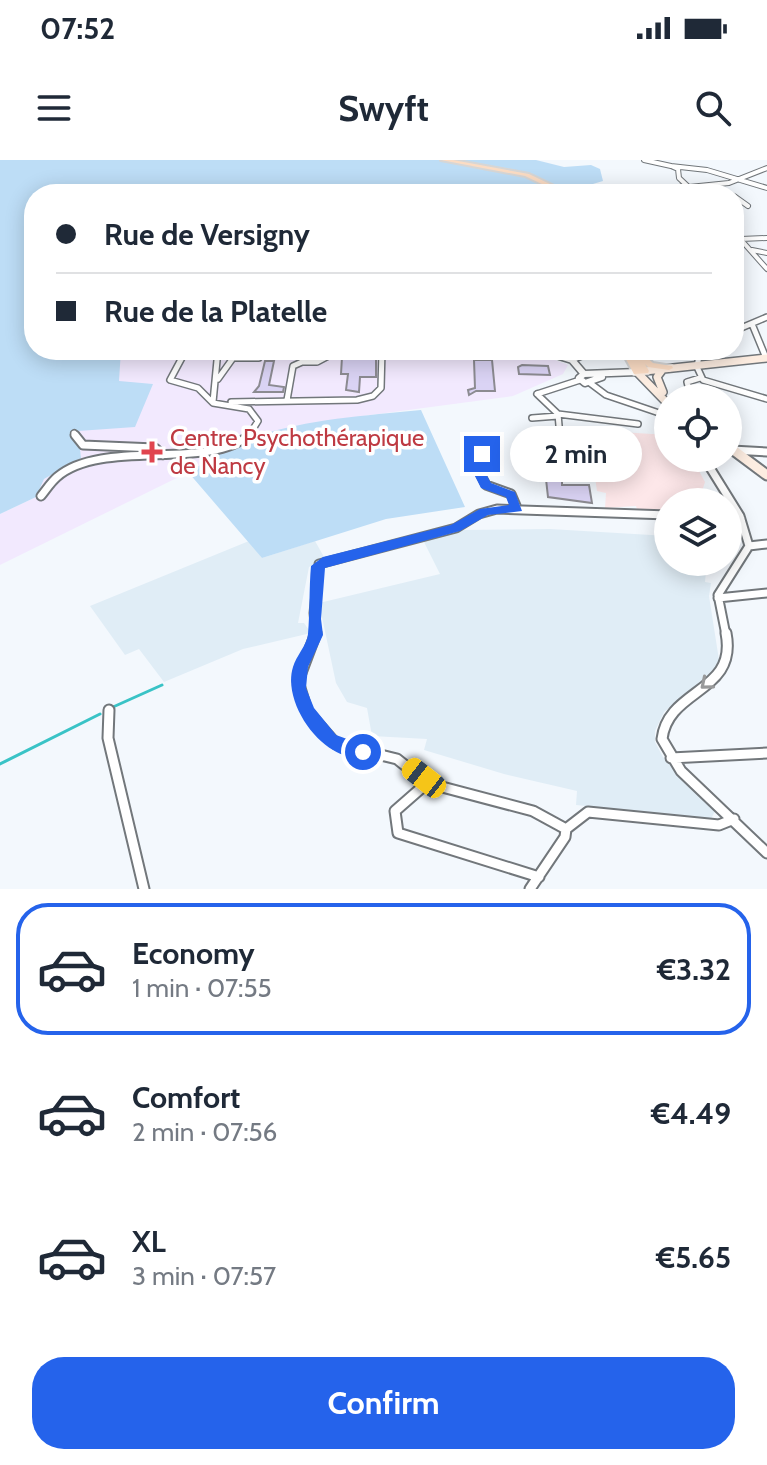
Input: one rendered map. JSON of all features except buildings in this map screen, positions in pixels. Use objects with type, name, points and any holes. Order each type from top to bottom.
[{"type":"main road","points":[[447,160],[527,175],[547,184]]},
{"type":"main road","points":[[641,371],[767,358]]},
{"type":"main road","points":[[633,360],[654,387]]},
{"type":"main road","points":[[638,360],[641,371],[655,384]]},
{"type":"main road","points":[[644,360],[666,368]]},
{"type":"main road","points":[[661,384],[657,377],[666,368]]},
{"type":"main road","points":[[742,457],[767,475]]},
{"type":"street","points":[[644,160],[678,170],[743,179],[766,186]]},
{"type":"street","points":[[724,184],[767,168]]},
{"type":"street","points":[[678,170],[686,184]]},
{"type":"street","points":[[744,203],[748,206]]},
{"type":"street","points":[[744,239],[767,238]]},
{"type":"street","points":[[744,242],[767,269]]},
{"type":"street","points":[[753,252],[767,253]]},
{"type":"street","points":[[744,327],[767,317]]},
{"type":"street","points":[[752,324],[767,358]]},
{"type":"street","points":[[41,496],[51,477],[84,461],[163,455],[233,442],[256,428],[257,416],[249,409],[213,402],[204,398],[198,388],[169,379],[180,360]]},
{"type":"street","points":[[214,360],[218,379]]},
{"type":"street","points":[[213,402],[211,394],[232,360]]},
{"type":"street","points":[[287,400],[293,366],[319,360]]},
{"type":"street","points":[[213,402],[357,400],[373,396],[381,388],[382,360]]},
{"type":"street","points":[[572,360],[604,395],[654,410]]},
{"type":"street","points":[[698,360],[700,378]]},
{"type":"street","points":[[536,459],[558,461],[562,458],[558,415],[537,394],[588,379],[641,371]]},
{"type":"street","points":[[688,384],[700,378],[767,399]]},
{"type":"street","points":[[532,418],[595,416],[638,424]]},
{"type":"street","points":[[74,433],[83,445],[155,448],[163,455]]},
{"type":"street","points":[[498,448],[479,455],[474,462],[486,485],[511,494],[517,508]]},
{"type":"street","points":[[742,449],[767,452]]},
{"type":"street","points":[[566,829],[533,811],[427,783],[397,759],[348,749],[330,740],[307,711],[299,693],[298,675],[316,635],[314,613],[319,564],[456,528],[485,512],[517,508],[654,514]]},
{"type":"street","points":[[742,522],[749,546],[718,598],[727,658],[721,671],[673,711],[664,724],[662,739],[671,758],[767,853]]},
{"type":"street","points":[[749,546],[767,544]]},
{"type":"street","points":[[718,598],[767,593]]},
{"type":"street","points":[[109,710],[108,738],[144,889]]},
{"type":"street","points":[[671,758],[766,749]]},
{"type":"street","points":[[427,783],[395,811],[398,833],[539,877]]},
{"type":"street","points":[[530,889],[565,837],[566,829],[584,812],[704,824],[725,824],[734,819]]},
{"type":"shaded area","points":[[0,160],[536,160],[564,167],[591,165],[600,169],[603,181],[593,184],[24,184],[24,360],[120,360],[119,381],[153,384],[135,427],[78,431],[81,458],[44,479],[36,497],[0,514]]},
{"type":"shaded area","name":"Centre Psychothérapique de Nancy","points":[[52,360],[555,360],[568,365],[563,374],[513,396],[318,422],[245,440],[197,468],[0,565],[0,514],[36,497],[44,479],[81,458],[77,431]]},
{"type":"shaded area","points":[[421,410],[465,507],[386,519],[262,558],[188,472],[233,446],[269,432],[334,419]]},
{"type":"shaded area","points":[[588,430],[654,434],[654,472],[700,472],[705,482],[703,488],[654,488],[654,511],[637,509],[636,506],[605,508],[606,493],[597,491]]},
{"type":"shaded area","points":[[550,529],[654,535],[654,576],[706,576],[705,582],[711,583],[709,596],[719,660],[715,669],[664,712],[655,731],[655,742],[663,757],[715,811],[711,819],[576,805],[577,791],[504,774],[424,750],[427,739],[372,736],[367,708],[347,702],[336,683],[319,603],[440,574],[423,540],[463,530]]},
{"type":"shaded area","points":[[249,541],[262,558],[315,541],[324,557],[309,567],[298,623],[304,623],[311,633],[243,649],[164,682],[139,649],[125,655],[90,606]]},
{"type":"waterway","points":[[113,707],[162,685]]},
{"type":"waterway","points":[[0,764],[100,714]]},
{"type":"place","name":"Centre Psychothérapique de Nancy","points":[[152,452]]},
{"type":"route","points":[[363,752],[342,747],[330,740],[307,711],[299,693],[298,675],[316,635],[317,568],[328,560],[456,528],[485,512],[517,508],[511,494],[486,485],[474,462],[482,454]]}]
